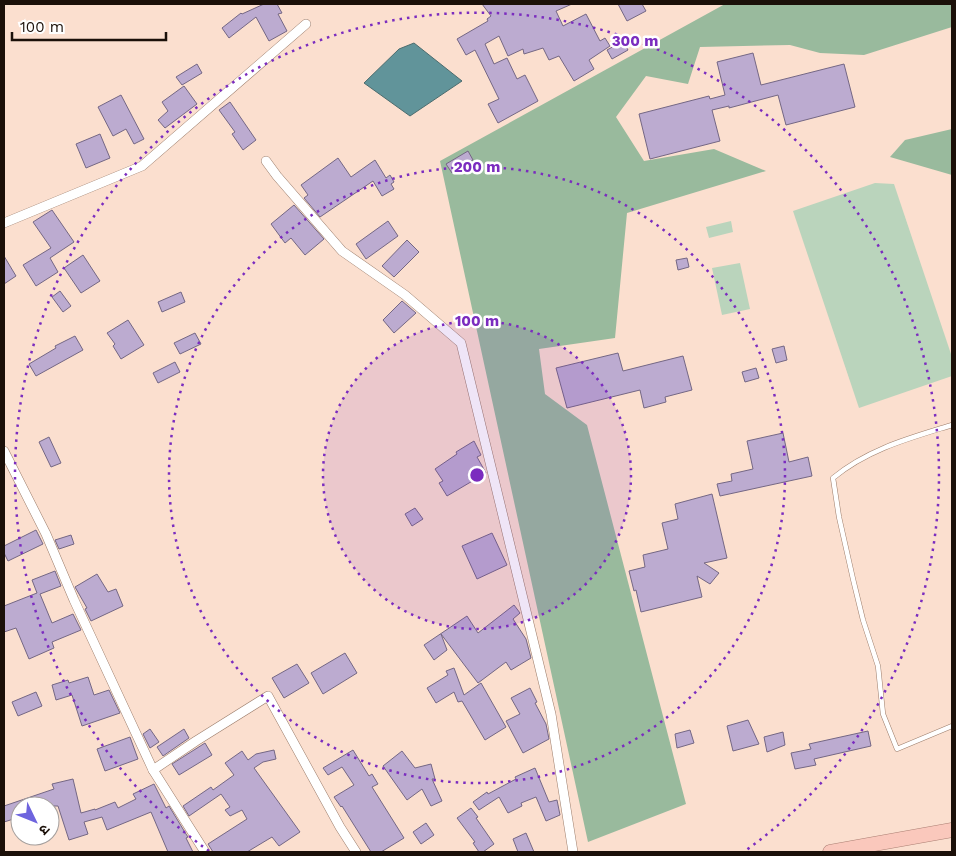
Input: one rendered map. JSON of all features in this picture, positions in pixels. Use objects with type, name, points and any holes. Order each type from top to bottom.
[{"type":"highway","points":[[830,852],[952,830]]},
{"type":"street","points":[[4,223],[142,166],[306,24]]},
{"type":"street","points":[[266,162],[342,251],[406,295],[461,343],[551,714],[573,852]]},
{"type":"street","points":[[4,451],[46,534],[74,600],[153,770],[205,852]]},
{"type":"street","points":[[153,770],[268,696],[340,827],[356,852]]},
{"type":"lane","points":[[952,426],[892,444],[850,464],[833,478],[839,517],[851,570],[878,666],[884,714],[897,749],[952,726]]},
{"type":"green space","points":[[725,4],[952,4],[952,27],[864,55],[820,53],[790,45],[700,47],[688,84],[646,76],[616,117],[644,161],[714,149],[766,171],[627,213],[615,338],[539,349],[545,394],[587,425],[686,804],[588,842],[440,161]]},
{"type":"green space","points":[[952,129],[952,175],[890,157],[905,140]]},
{"type":"green space","points":[[875,183],[894,184],[952,357],[952,376],[859,408],[793,211]]},
{"type":"green space","points":[[731,221],[733,232],[709,238],[706,227]]},
{"type":"green space","points":[[740,263],[750,309],[722,315],[712,268]]},
{"type":"water","points":[[414,43],[462,81],[410,116],[364,83],[399,49]]},
{"type":"building","points":[[264,4],[277,4],[282,13],[278,14],[287,31],[269,41],[256,17],[229,38],[222,28],[241,13]]},
{"type":"building","points":[[482,4],[572,4],[556,11],[563,26],[586,14],[600,41],[605,38],[610,46],[589,60],[594,69],[574,81],[559,56],[549,60],[543,48],[524,54],[523,49],[508,56],[499,36],[485,44],[494,64],[507,58],[517,79],[525,75],[538,101],[498,123],[488,104],[499,99],[475,50],[466,55],[457,39],[488,21],[487,19],[491,16]]},
{"type":"building","points":[[618,4],[642,4],[646,11],[627,21]]},
{"type":"building","points":[[623,41],[628,50],[612,59],[607,50]]},
{"type":"building","points":[[753,53],[761,85],[844,64],[855,107],[786,125],[778,95],[729,108],[729,106],[712,110],[720,141],[650,159],[639,114],[709,96],[710,99],[725,95],[717,62]]},
{"type":"building","points":[[197,64],[202,73],[182,85],[176,77]]},
{"type":"building","points":[[184,86],[197,104],[165,128],[158,120],[168,111],[162,102]]},
{"type":"building","points":[[121,95],[144,139],[134,144],[126,129],[113,136],[98,107]]},
{"type":"building","points":[[230,102],[256,140],[243,150],[232,134],[235,132],[219,110]]},
{"type":"building","points":[[100,134],[110,158],[86,168],[76,144]]},
{"type":"building","points":[[468,151],[473,160],[452,173],[446,164]]},
{"type":"building","points":[[338,158],[351,177],[375,160],[386,178],[390,175],[394,182],[391,184],[394,189],[382,196],[373,181],[320,217],[304,198],[308,195],[301,185]]},
{"type":"building","points":[[294,205],[324,239],[305,255],[291,238],[285,243],[271,224]]},
{"type":"building","points":[[52,210],[74,242],[50,258],[58,272],[36,286],[23,265],[51,248],[33,222]]},
{"type":"building","points":[[388,221],[398,236],[366,259],[356,244]]},
{"type":"building","points":[[407,240],[419,252],[394,277],[382,266]]},
{"type":"building","points":[[83,255],[100,281],[81,293],[64,268]]},
{"type":"building","points":[[4,256],[16,276],[4,284]]},
{"type":"building","points":[[687,258],[689,267],[678,270],[676,260]]},
{"type":"building","points":[[60,291],[71,306],[63,312],[52,297]]},
{"type":"building","points":[[181,292],[185,302],[162,312],[158,302]]},
{"type":"building","points":[[402,301],[416,313],[394,333],[383,320]]},
{"type":"building","points":[[128,320],[144,345],[121,359],[113,346],[115,344],[107,333]]},
{"type":"building","points":[[195,333],[201,344],[180,354],[174,343]]},
{"type":"building","points":[[75,336],[83,350],[36,376],[29,364],[56,348],[55,346]]},
{"type":"building","points":[[784,346],[787,360],[776,363],[772,349]]},
{"type":"building","points":[[618,353],[623,371],[683,356],[692,390],[665,397],[666,402],[644,408],[640,390],[567,408],[556,368]]},
{"type":"building","points":[[175,362],[180,372],[158,383],[153,373]]},
{"type":"building","points":[[756,368],[759,378],[745,382],[742,372]]},
{"type":"building","points":[[783,433],[789,462],[808,457],[812,476],[720,496],[717,484],[732,481],[731,474],[753,469],[747,441]]},
{"type":"building","points":[[49,437],[61,463],[51,467],[39,442]]},
{"type":"building","points":[[474,441],[481,455],[477,457],[486,473],[447,496],[439,483],[443,481],[435,469],[457,454],[456,452]]},
{"type":"building","points":[[712,494],[727,558],[704,563],[719,573],[710,584],[697,576],[702,597],[641,612],[629,571],[645,567],[643,555],[668,549],[662,523],[678,519],[675,504]]},
{"type":"building","points":[[415,508],[423,519],[412,526],[405,514]]},
{"type":"building","points":[[36,530],[43,544],[8,561],[4,553],[4,546]]},
{"type":"building","points":[[492,533],[507,565],[477,579],[462,546]]},
{"type":"building","points":[[71,535],[74,544],[59,549],[55,540]]},
{"type":"building","points":[[55,571],[61,586],[40,594],[52,623],[73,614],[81,630],[52,642],[54,648],[29,659],[16,628],[4,632],[4,606],[37,593],[32,580]]},
{"type":"building","points":[[97,574],[108,592],[116,589],[123,606],[91,621],[85,609],[87,608],[75,587]]},
{"type":"building","points":[[514,605],[520,613],[513,619],[526,639],[531,658],[511,670],[506,662],[478,683],[441,634],[447,650],[434,660],[424,645],[467,616],[478,633]]},
{"type":"building","points":[[345,653],[357,673],[323,694],[311,673]]},
{"type":"building","points":[[297,664],[309,683],[284,698],[272,678]]},
{"type":"building","points":[[454,668],[464,695],[481,683],[506,727],[485,740],[462,701],[458,702],[454,692],[436,703],[427,688],[448,675],[446,671]]},
{"type":"building","points":[[88,677],[94,695],[109,690],[120,713],[82,726],[72,695],[56,700],[52,685],[68,680],[69,683]]},
{"type":"building","points":[[530,688],[537,702],[535,703],[546,724],[549,739],[523,753],[506,721],[520,714],[511,698]]},
{"type":"building","points":[[36,692],[42,706],[18,716],[12,702]]},
{"type":"building","points":[[748,720],[759,744],[733,751],[727,726]]},
{"type":"building","points":[[150,729],[159,742],[150,748],[143,734]]},
{"type":"building","points":[[184,729],[189,738],[163,756],[157,747]]},
{"type":"building","points":[[690,730],[694,743],[677,748],[675,734]]},
{"type":"building","points":[[868,731],[871,746],[814,759],[816,765],[795,769],[791,753],[811,749],[809,744]]},
{"type":"building","points":[[783,732],[785,745],[767,752],[764,737]]},
{"type":"building","points":[[130,737],[138,759],[105,771],[97,749]]},
{"type":"building","points":[[205,743],[212,755],[179,775],[172,764]]},
{"type":"building","points":[[274,750],[276,759],[263,762],[254,768],[300,832],[279,846],[272,837],[247,852],[213,852],[208,844],[247,819],[242,810],[230,816],[225,810],[230,807],[221,794],[189,816],[183,806],[211,787],[213,790],[234,775],[225,763],[242,751],[248,760],[256,754]]},
{"type":"building","points":[[353,750],[369,776],[372,774],[378,784],[372,787],[404,838],[381,852],[371,852],[342,806],[334,797],[354,785],[342,767],[328,775],[323,768]]},
{"type":"building","points":[[402,751],[415,768],[431,764],[435,779],[432,779],[442,801],[431,806],[422,789],[407,800],[383,766]]},
{"type":"building","points":[[535,768],[549,802],[557,800],[560,815],[546,821],[536,797],[521,803],[522,806],[508,813],[499,797],[479,810],[473,802],[487,792],[488,794],[516,779],[515,777]]},
{"type":"building","points":[[73,779],[81,813],[115,802],[118,808],[136,799],[133,794],[154,784],[166,808],[169,806],[188,837],[186,838],[193,852],[168,852],[151,812],[107,830],[102,817],[84,822],[88,834],[69,840],[60,812],[60,796],[33,796],[54,789],[52,784]]},
{"type":"building","points":[[10,804],[10,820],[4,822],[4,806]]},
{"type":"building","points":[[471,808],[494,844],[483,852],[479,852],[473,843],[475,842],[457,818]]},
{"type":"building","points":[[426,823],[434,835],[421,844],[413,832]]},
{"type":"building","points":[[526,833],[534,852],[518,852],[513,839]]}]
